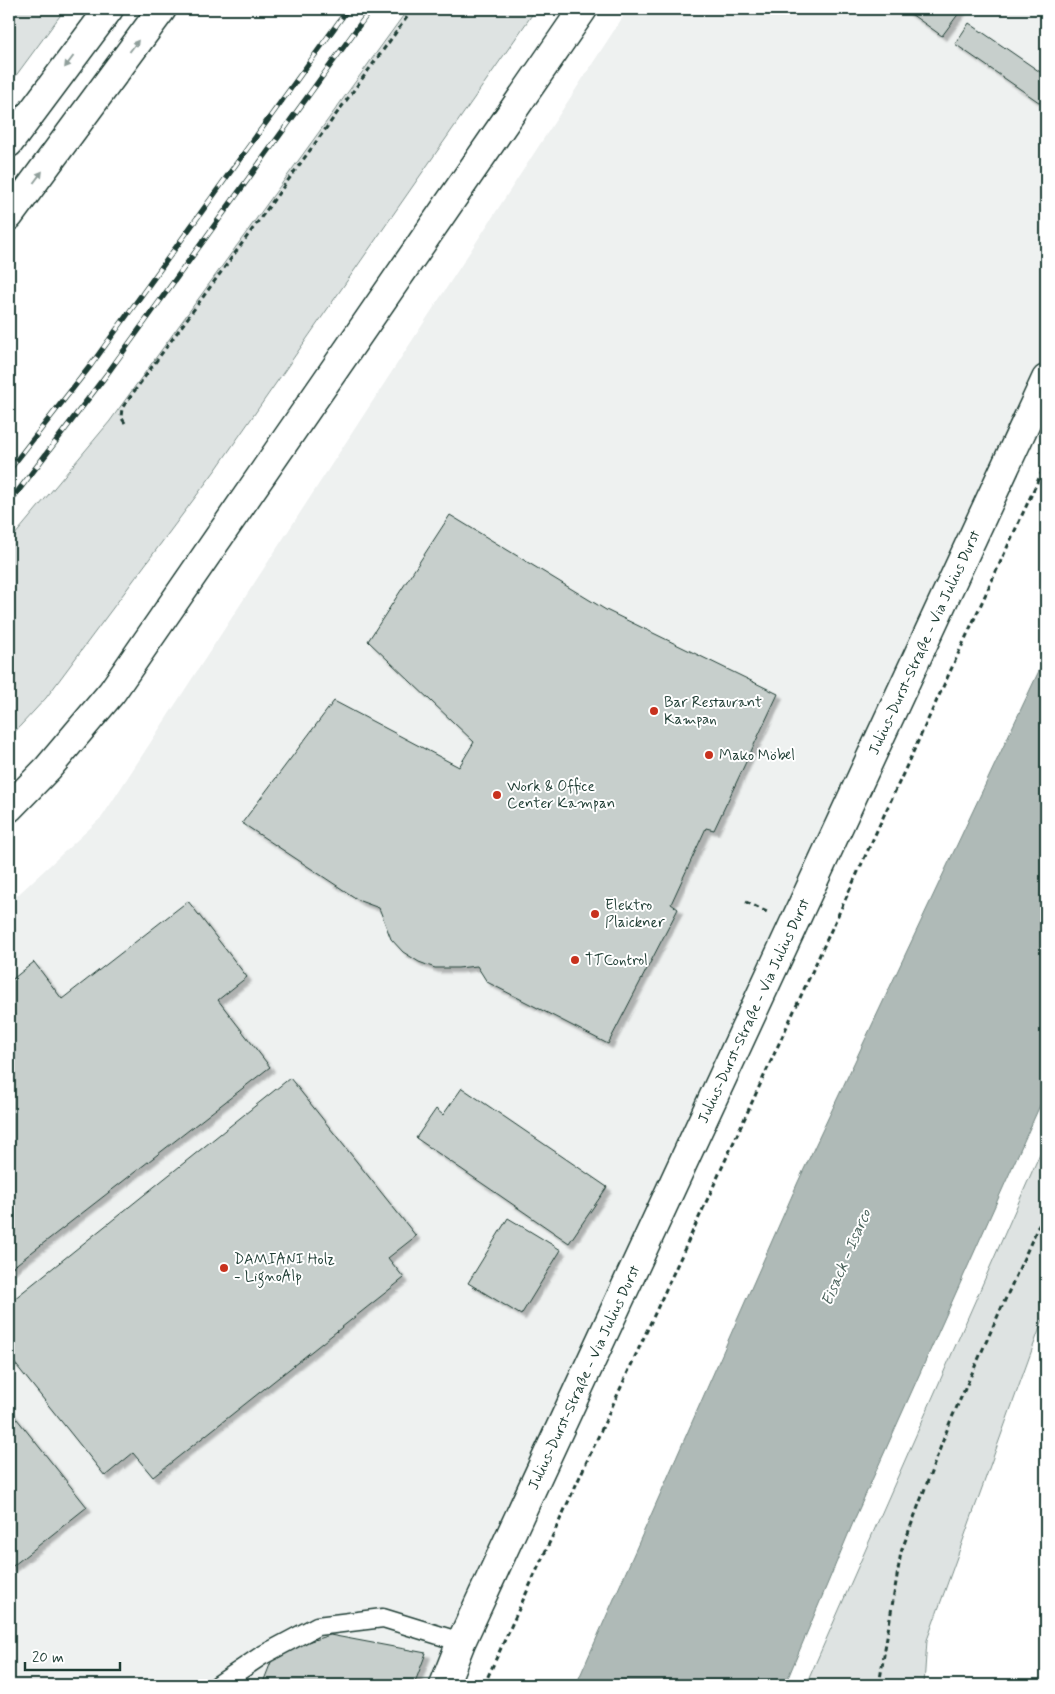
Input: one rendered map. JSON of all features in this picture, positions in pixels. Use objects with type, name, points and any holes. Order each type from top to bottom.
[{"type":"main road","points":[[9,144],[109,9]]},
{"type":"main road","points":[[9,216],[162,9]]},
{"type":"main road","points":[[9,808],[48,768],[112,692],[583,9]]},
{"type":"main road","name":"Julius-Durst-Straße - Via Julius Durst","points":[[444,1685],[461,1642],[1046,379]]},
{"type":"lane","points":[[218,1685],[260,1656],[317,1626],[384,1618],[461,1642]]},
{"type":"path","points":[[125,423],[121,417],[122,408],[413,9]]},
{"type":"path","points":[[484,1685],[1046,463]]},
{"type":"path","points":[[878,1685],[901,1552],[950,1422],[1046,1209]]},
{"type":"shaded area","points":[[9,9],[65,9],[9,85]]},
{"type":"shaded area","points":[[408,9],[536,9],[217,468],[46,698],[9,738],[9,542],[110,421]]},
{"type":"shaded area","points":[[628,9],[1046,9],[1046,379],[449,1685],[9,1685],[9,903],[102,817]]},
{"type":"shaded area","points":[[1046,1140],[1046,1311],[927,1640],[924,1685],[806,1685]]},
{"type":"water","name":"Eisack - Isarco","points":[[1046,656],[1046,1092],[855,1518],[785,1685],[576,1685],[798,1182]]},
{"type":"building","points":[[904,9],[962,9],[942,36]]},
{"type":"building","points":[[969,23],[1046,76],[1046,107],[955,44]]},
{"type":"building","name":"Work & Office Center Kampan","points":[[450,515],[606,610],[778,694],[714,830],[706,828],[671,904],[678,909],[608,1044],[487,982],[477,966],[435,968],[419,962],[403,952],[391,939],[379,908],[360,901],[242,823],[334,701],[459,767],[474,742],[368,641]]},
{"type":"building","points":[[188,901],[247,977],[218,1000],[270,1067],[9,1270],[9,982],[34,962],[62,999]]},
{"type":"building","name":"DAMIANI Holz - LignoAlp","points":[[290,1078],[416,1236],[388,1258],[404,1278],[153,1477],[133,1453],[105,1476],[9,1356],[9,1303]]},
{"type":"building","points":[[462,1088],[607,1187],[569,1243],[416,1138],[436,1109],[443,1115]]},
{"type":"building","points":[[508,1218],[561,1250],[521,1315],[468,1283]]},
{"type":"building","points":[[9,1409],[87,1507],[9,1569]]},
{"type":"building","points":[[330,1635],[426,1653],[414,1685],[262,1685],[275,1652]]},
{"type":"railway","points":[[9,470],[91,365],[348,9]]},
{"type":"railway","points":[[9,503],[107,374],[371,9]]},
{"type":"place","name":"Bar Restaurant Kampan","points":[[654,711]]},
{"type":"place","name":"Mako Möbel","points":[[709,755]]},
{"type":"place","name":"Work & Office Center Kampan","points":[[497,795]]},
{"type":"place","name":"Elektro Plaickner","points":[[595,914]]},
{"type":"place","name":"TTControl","points":[[575,960]]},
{"type":"place","name":"DAMIANI Holz - LignoAlp","points":[[224,1268]]}]
